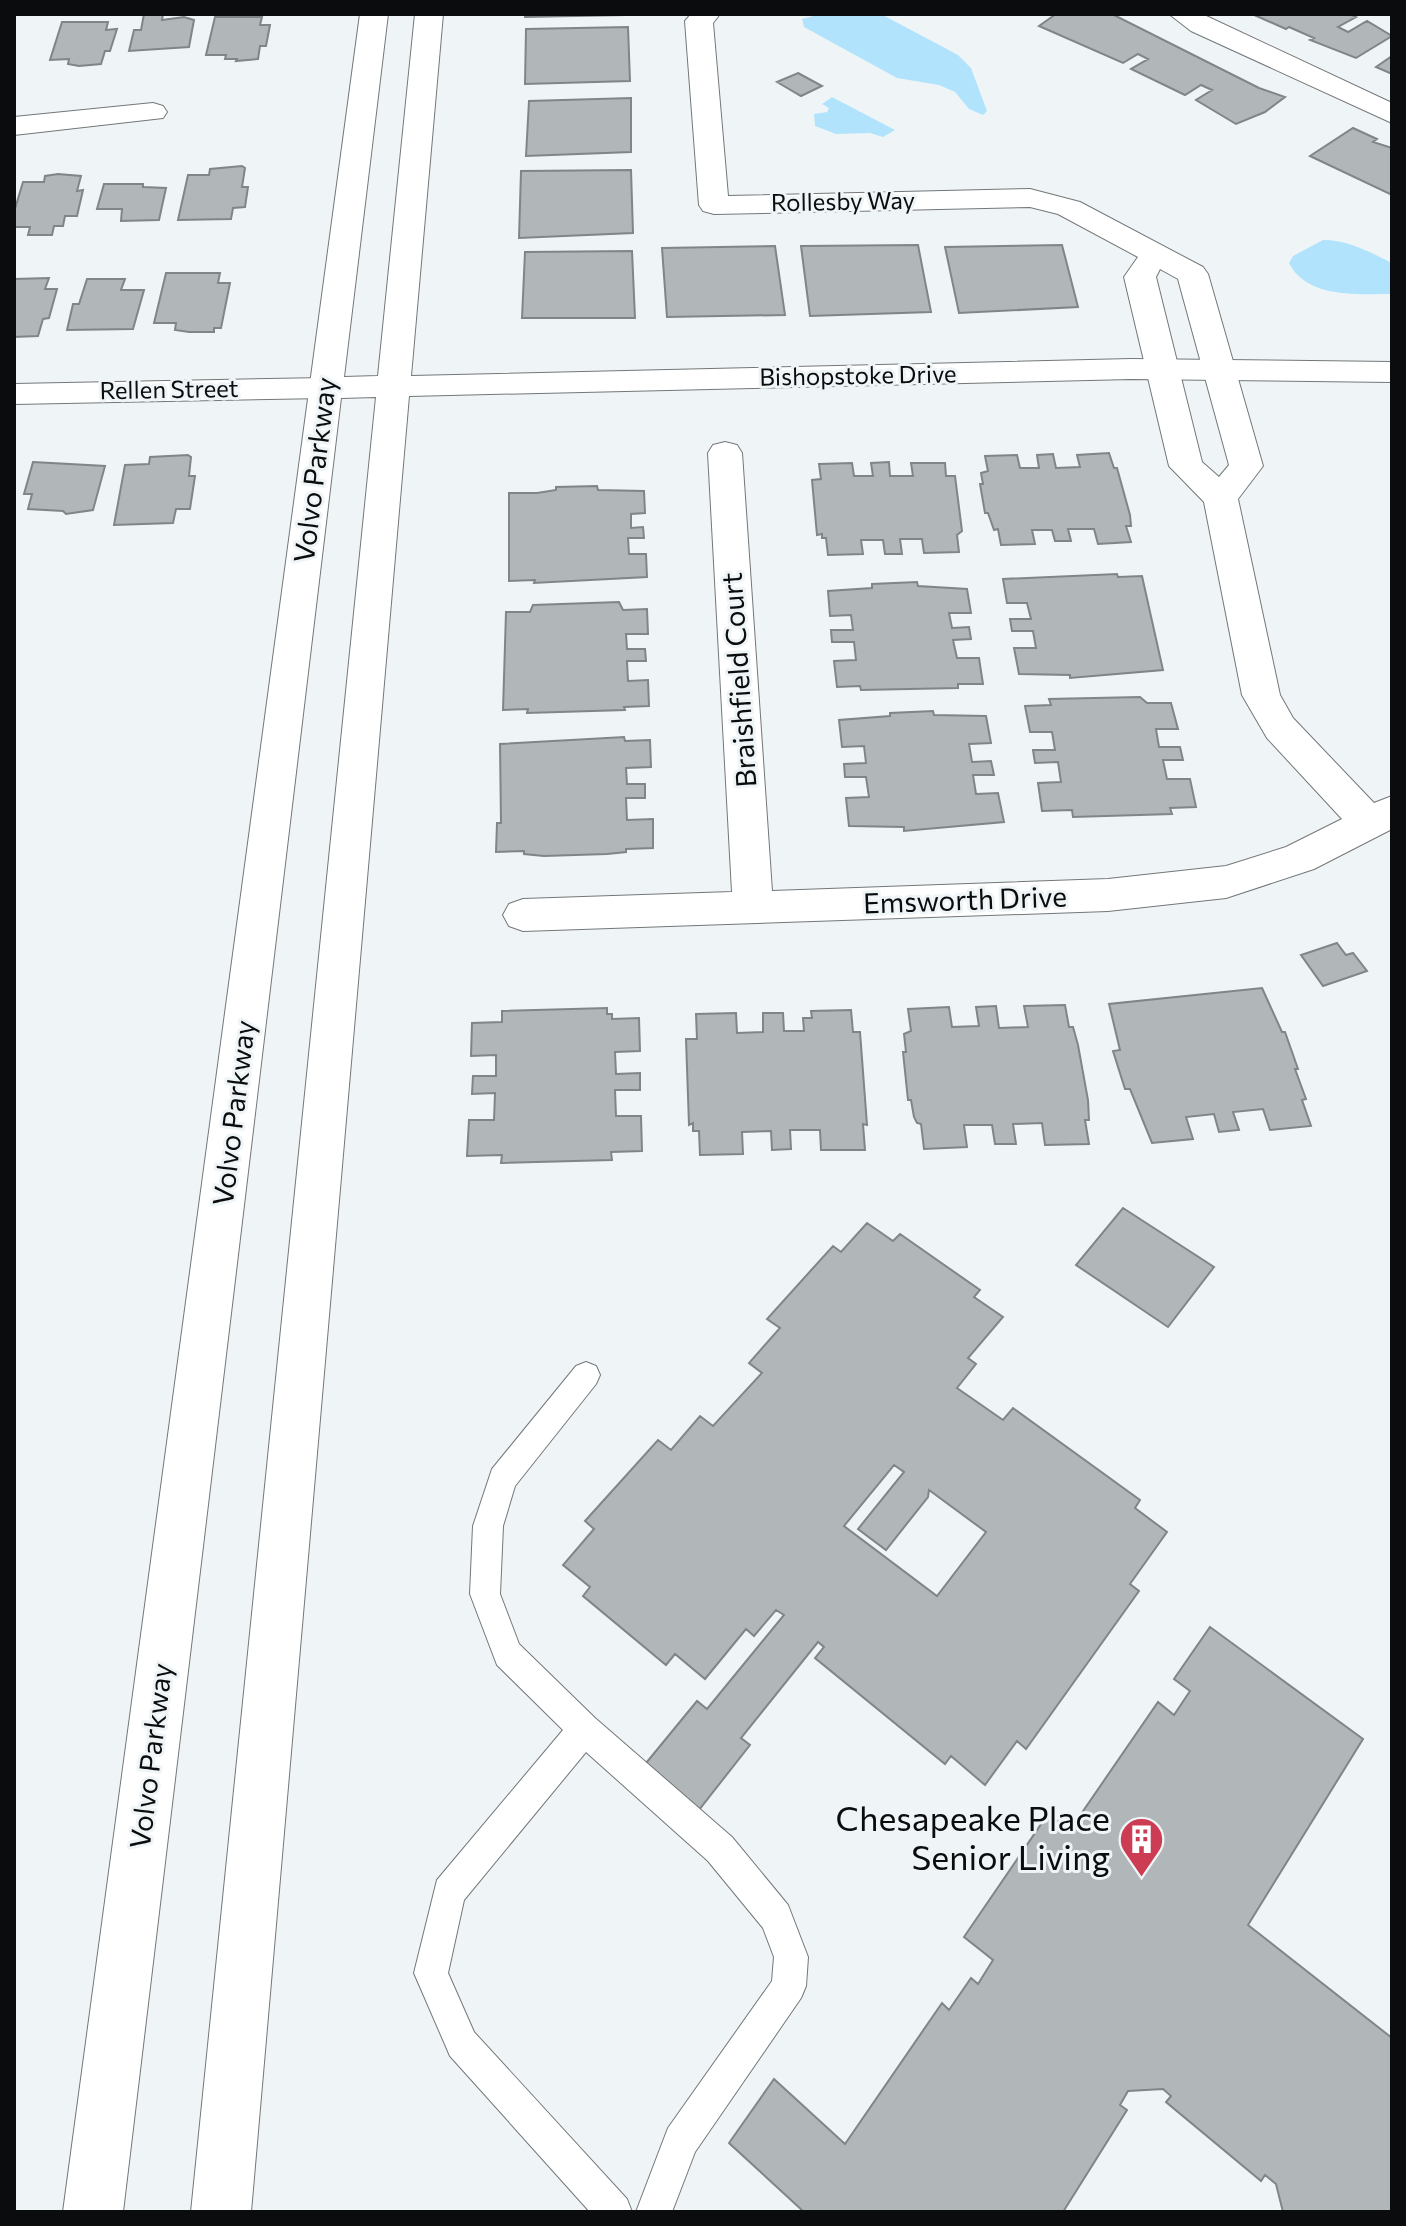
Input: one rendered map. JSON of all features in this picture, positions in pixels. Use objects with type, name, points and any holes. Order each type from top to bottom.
[{"type":"street","name":"Volvo Parkway","points":[[93,2212],[374,14]]},
{"type":"street","points":[[221,2212],[429,14]]},
{"type":"street","name":"Rollesby Way","points":[[706,14],[699,21],[714,205],[1030,198],[1069,208],[1192,274],[1246,466],[1221,498]]},
{"type":"street","points":[[1183,14],[1392,114]]},
{"type":"street","points":[[14,126],[153,112]]},
{"type":"street","points":[[1155,254],[1140,277],[1162,369],[1186,466],[1221,498],[1261,695],[1280,728],[1381,818]]},
{"type":"street","name":"Bishopstoke Drive","points":[[325,388],[1162,369],[1392,372]]},
{"type":"street","name":"Rellen Street","points":[[14,394],[325,388]]},
{"type":"street","name":"Braishfield Court","points":[[725,453],[753,908]]},
{"type":"street","name":"Emsworth Drive","points":[[523,915],[1108,895],[1226,882],[1300,858],[1381,818]]},
{"type":"lane","points":[[586,1375],[502,1479],[488,1526],[485,1594],[508,1654],[584,1729],[720,1849],[776,1917],[791,1957],[789,1986],[681,2141],[654,2212]]},
{"type":"lane","points":[[584,1729],[449,1892],[431,1973],[462,2044],[614,2212]]},
{"type":"water","points":[[821,14],[881,14],[958,55],[971,68],[987,111],[983,115],[969,109],[955,92],[939,85],[897,78],[804,27],[802,19]]},
{"type":"water","points":[[832,97],[895,130],[883,137],[870,133],[836,134],[815,126],[814,114],[827,112],[829,108],[822,104]]},
{"type":"water","points":[[1323,240],[1350,244],[1392,263],[1392,294],[1335,292],[1321,289],[1297,275],[1289,263],[1293,256]]},
{"type":"building","points":[[144,14],[163,14],[162,20],[184,17],[194,20],[189,47],[129,51],[134,30],[141,30]]},
{"type":"building","points":[[525,14],[626,14],[626,15],[525,17]]},
{"type":"building","points":[[1056,14],[1112,14],[1259,88],[1285,97],[1265,112],[1236,124],[1196,100],[1212,90],[1201,85],[1185,95],[1131,69],[1148,59],[1138,54],[1123,63],[1039,26]]},
{"type":"building","points":[[1252,14],[1350,14],[1356,17],[1338,27],[1348,32],[1367,21],[1392,36],[1356,58],[1310,40],[1314,38],[1289,27],[1286,29]]},
{"type":"building","points":[[215,17],[262,17],[260,25],[270,25],[266,46],[260,46],[258,59],[236,61],[225,59],[226,55],[206,55]]},
{"type":"building","points":[[62,22],[108,22],[106,30],[117,29],[110,51],[105,51],[101,64],[79,66],[68,64],[69,59],[50,60]]},
{"type":"building","points":[[628,27],[630,81],[525,84],[526,29]]},
{"type":"building","points":[[1392,56],[1392,74],[1376,67]]},
{"type":"building","points":[[798,73],[822,86],[801,96],[777,82]]},
{"type":"building","points":[[631,98],[631,152],[526,156],[529,101]]},
{"type":"building","points":[[1353,128],[1377,139],[1373,142],[1392,148],[1392,195],[1310,156]]},
{"type":"building","points":[[245,168],[242,187],[248,187],[245,207],[233,208],[231,219],[178,220],[188,175],[209,175],[210,169]]},
{"type":"building","points":[[631,170],[633,233],[519,238],[521,171]]},
{"type":"building","points":[[45,176],[81,176],[77,191],[83,190],[77,216],[65,216],[63,226],[54,226],[52,235],[28,235],[30,227],[14,227],[14,212],[23,182],[44,182]]},
{"type":"building","points":[[104,184],[143,184],[143,187],[166,188],[159,220],[121,221],[122,209],[97,209]]},
{"type":"building","points":[[918,245],[931,312],[810,316],[801,246]]},
{"type":"building","points":[[1062,245],[1078,307],[959,313],[945,247]]},
{"type":"building","points":[[775,246],[785,315],[667,317],[662,248]]},
{"type":"building","points":[[632,251],[635,318],[522,318],[525,252]]},
{"type":"building","points":[[166,273],[220,273],[218,283],[230,283],[221,328],[214,328],[214,332],[189,332],[175,330],[176,323],[154,323]]},
{"type":"building","points":[[49,278],[45,289],[57,289],[49,318],[43,319],[38,336],[14,337],[14,279]]},
{"type":"building","points":[[87,279],[125,279],[121,290],[144,290],[133,329],[67,330],[73,304],[79,304]]},
{"type":"building","points":[[1109,453],[1114,468],[1117,468],[1130,515],[1131,526],[1126,526],[1131,542],[1098,544],[1094,529],[1068,529],[1071,541],[1055,541],[1052,530],[1032,530],[1035,544],[1001,545],[998,529],[994,530],[988,513],[985,513],[980,484],[983,484],[981,473],[988,471],[985,456],[1017,455],[1020,468],[1039,468],[1037,455],[1053,454],[1056,468],[1080,467],[1077,455]]},
{"type":"building","points":[[150,457],[191,457],[189,476],[195,476],[190,509],[176,509],[173,523],[114,525],[125,465],[149,464]]},
{"type":"building","points":[[33,462],[105,466],[93,510],[66,514],[63,511],[28,509],[32,494],[24,494]]},
{"type":"building","points":[[889,462],[890,476],[913,476],[911,463],[945,463],[946,476],[955,476],[962,531],[957,535],[959,552],[924,553],[922,539],[900,539],[902,554],[885,554],[883,540],[861,540],[863,554],[828,555],[826,538],[822,538],[822,534],[817,535],[812,480],[821,479],[819,464],[852,463],[854,476],[873,476],[871,463]]},
{"type":"building","points":[[597,486],[598,490],[644,491],[645,513],[631,514],[631,528],[643,527],[644,538],[628,538],[629,554],[646,554],[647,577],[534,583],[535,580],[509,581],[509,493]]},
{"type":"building","points":[[1117,574],[1118,577],[1142,576],[1163,670],[1070,678],[1070,675],[1019,674],[1014,648],[1036,648],[1033,631],[1012,631],[1010,619],[1031,619],[1027,603],[1007,603],[1003,579]]},
{"type":"building","points":[[917,582],[918,586],[967,589],[971,613],[949,613],[952,628],[969,627],[971,639],[953,640],[957,658],[979,658],[983,684],[958,684],[958,688],[861,690],[860,686],[837,687],[834,661],[856,660],[854,642],[832,642],[831,630],[853,630],[851,615],[830,616],[828,591],[872,588],[872,584]]},
{"type":"building","points":[[619,602],[623,610],[647,609],[648,634],[626,634],[627,649],[645,649],[646,661],[627,661],[628,681],[648,680],[649,706],[624,707],[625,710],[527,713],[528,709],[503,710],[506,612],[530,612],[533,605]]},
{"type":"building","points":[[1140,697],[1147,703],[1171,703],[1178,729],[1156,729],[1159,747],[1180,747],[1183,760],[1163,760],[1167,779],[1190,779],[1196,807],[1170,808],[1172,814],[1073,817],[1072,810],[1042,811],[1038,783],[1061,782],[1058,762],[1035,763],[1033,750],[1055,750],[1052,732],[1030,732],[1025,706],[1051,705],[1049,699]]},
{"type":"building","points":[[933,711],[934,715],[986,716],[991,743],[969,744],[972,762],[991,761],[994,775],[973,775],[976,794],[998,793],[1004,822],[904,831],[904,827],[849,826],[846,798],[869,797],[866,777],[845,777],[844,764],[866,763],[864,746],[842,747],[839,720]]},
{"type":"building","points":[[624,737],[625,741],[650,740],[651,767],[626,768],[627,784],[645,784],[645,798],[626,798],[627,820],[653,819],[653,848],[626,849],[626,852],[607,854],[544,856],[524,854],[524,851],[496,852],[497,823],[501,823],[500,744]]},
{"type":"building","points":[[1337,943],[1346,955],[1353,953],[1367,971],[1323,986],[1301,955]]},
{"type":"building","points":[[1262,988],[1282,1032],[1285,1032],[1298,1069],[1295,1069],[1306,1099],[1302,1100],[1311,1126],[1270,1130],[1263,1109],[1233,1112],[1239,1130],[1219,1132],[1214,1114],[1186,1117],[1193,1139],[1152,1143],[1130,1089],[1125,1089],[1113,1051],[1120,1050],[1109,1004]]},
{"type":"building","points":[[1065,1005],[1069,1027],[1073,1027],[1078,1045],[1088,1100],[1089,1120],[1085,1120],[1089,1144],[1045,1145],[1042,1123],[1013,1124],[1016,1144],[995,1144],[992,1125],[964,1125],[967,1147],[924,1149],[921,1124],[917,1123],[911,1100],[908,1100],[903,1052],[906,1052],[904,1034],[911,1031],[908,1009],[949,1007],[952,1027],[979,1026],[976,1007],[996,1006],[999,1028],[1028,1027],[1024,1006]]},
{"type":"building","points":[[607,1008],[607,1014],[612,1014],[612,1019],[639,1018],[640,1051],[615,1052],[616,1074],[640,1073],[640,1090],[615,1090],[616,1116],[641,1116],[642,1151],[611,1152],[612,1160],[501,1163],[502,1155],[467,1156],[469,1120],[494,1120],[495,1093],[472,1094],[473,1076],[496,1076],[496,1055],[471,1056],[472,1023],[502,1022],[502,1011]]},
{"type":"building","points":[[851,1010],[853,1032],[860,1032],[867,1125],[863,1124],[865,1150],[821,1150],[820,1130],[790,1130],[791,1149],[772,1150],[771,1131],[742,1132],[743,1154],[700,1155],[699,1131],[693,1131],[693,1123],[689,1125],[686,1039],[697,1039],[696,1014],[736,1013],[737,1033],[763,1032],[763,1013],[783,1013],[784,1031],[804,1031],[803,1018],[812,1018],[811,1011]]},
{"type":"building","points":[[1123,1208],[1214,1267],[1168,1327],[1076,1265]]},
{"type":"building","points":[[867,1223],[893,1241],[900,1234],[980,1290],[974,1297],[1003,1317],[968,1358],[976,1364],[957,1388],[1003,1420],[1013,1408],[1140,1500],[1135,1508],[1167,1532],[1130,1584],[1139,1591],[1026,1749],[1017,1741],[985,1785],[951,1756],[945,1764],[815,1658],[824,1647],[818,1642],[741,1738],[750,1745],[695,1815],[642,1768],[697,1701],[707,1709],[784,1615],[776,1610],[754,1636],[746,1629],[705,1679],[675,1654],[666,1665],[583,1596],[590,1587],[563,1565],[594,1529],[585,1521],[658,1440],[671,1450],[700,1416],[713,1426],[762,1373],[749,1363],[780,1328],[767,1319],[833,1246],[841,1252]],"holes":[[[894,1465],[904,1472],[858,1529],[886,1550],[928,1497],[929,1490],[986,1532],[937,1596],[844,1526]]]},
{"type":"building","name":"Chesapeake Place Senior Living","points":[[1210,1627],[1363,1739],[1248,1925],[1392,2038],[1392,2212],[1283,2212],[1276,2184],[1265,2175],[1261,2181],[1166,2102],[1171,2096],[1163,2089],[1128,2091],[1120,2105],[1127,2110],[1063,2212],[804,2212],[729,2143],[774,2079],[845,2144],[942,2003],[949,2010],[971,1978],[978,1984],[993,1960],[964,1937],[1048,1814],[1070,1830],[1158,1702],[1174,1715],[1190,1691],[1174,1679]]},
{"type":"place","name":"Chesapeake Place Senior Living","points":[[1141,1878]]}]
